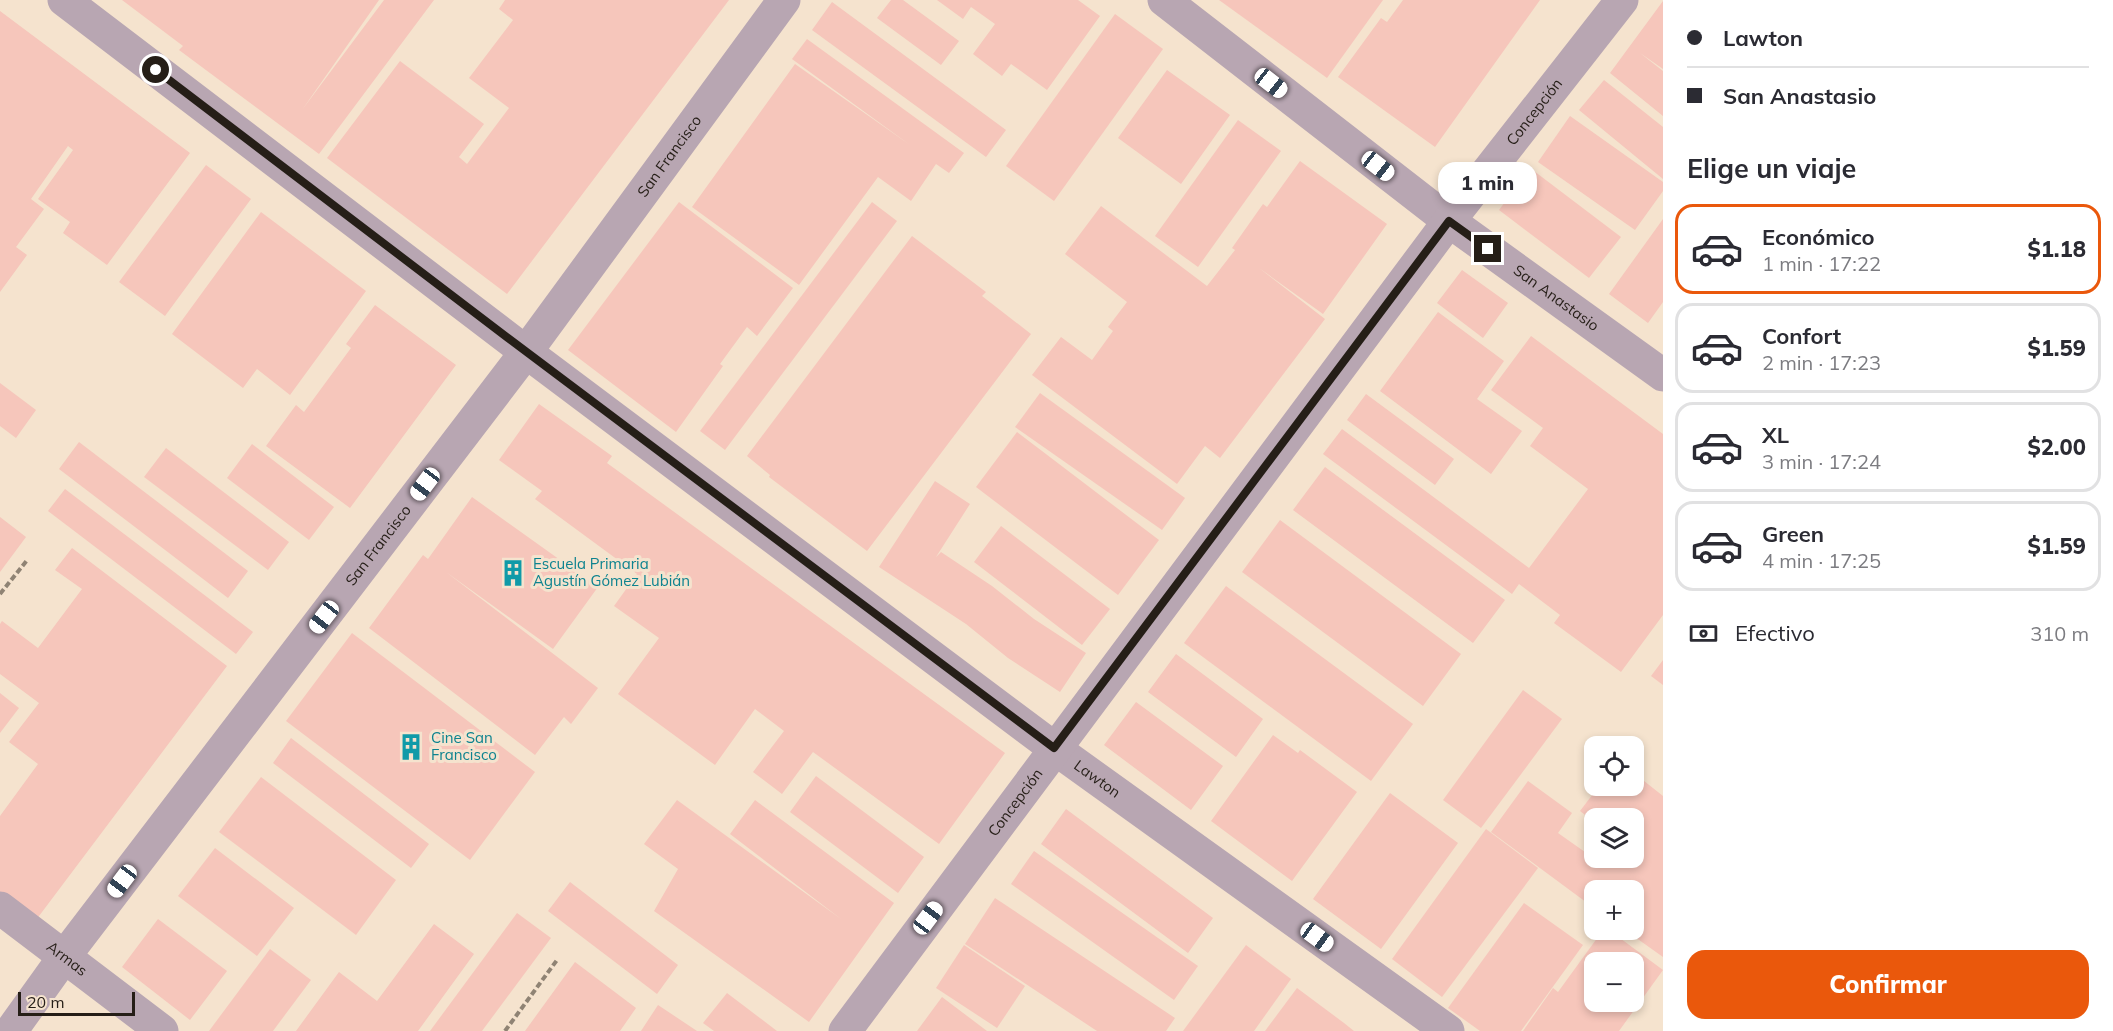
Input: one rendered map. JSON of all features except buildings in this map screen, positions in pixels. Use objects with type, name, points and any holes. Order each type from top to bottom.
[{"type":"street","name":"Lawton","points":[[64,0],[526,352],[1054,748],[1448,1031]]},
{"type":"street","name":"San Francisco","points":[[11,1031],[64,957],[526,352],[784,0]]},
{"type":"street","name":"San Anastasio","points":[[1164,0],[1449,221],[1663,375]]},
{"type":"street","name":"Concepción","points":[[844,1031],[1449,221],[1622,0]]},
{"type":"street","name":"Armas","points":[[0,908],[162,1031]]},
{"type":"path","points":[[0,594],[28,559]]},
{"type":"path","points":[[505,1031],[557,960]]},
{"type":"place","name":"Escuela Primaria Agustín Gómez Lubián","points":[[513,573]]},
{"type":"place","name":"Cine San Francisco","points":[[411,747]]},
{"type":"route","points":[[156,70],[1054,748],[1449,221],[1488,249]]}]
